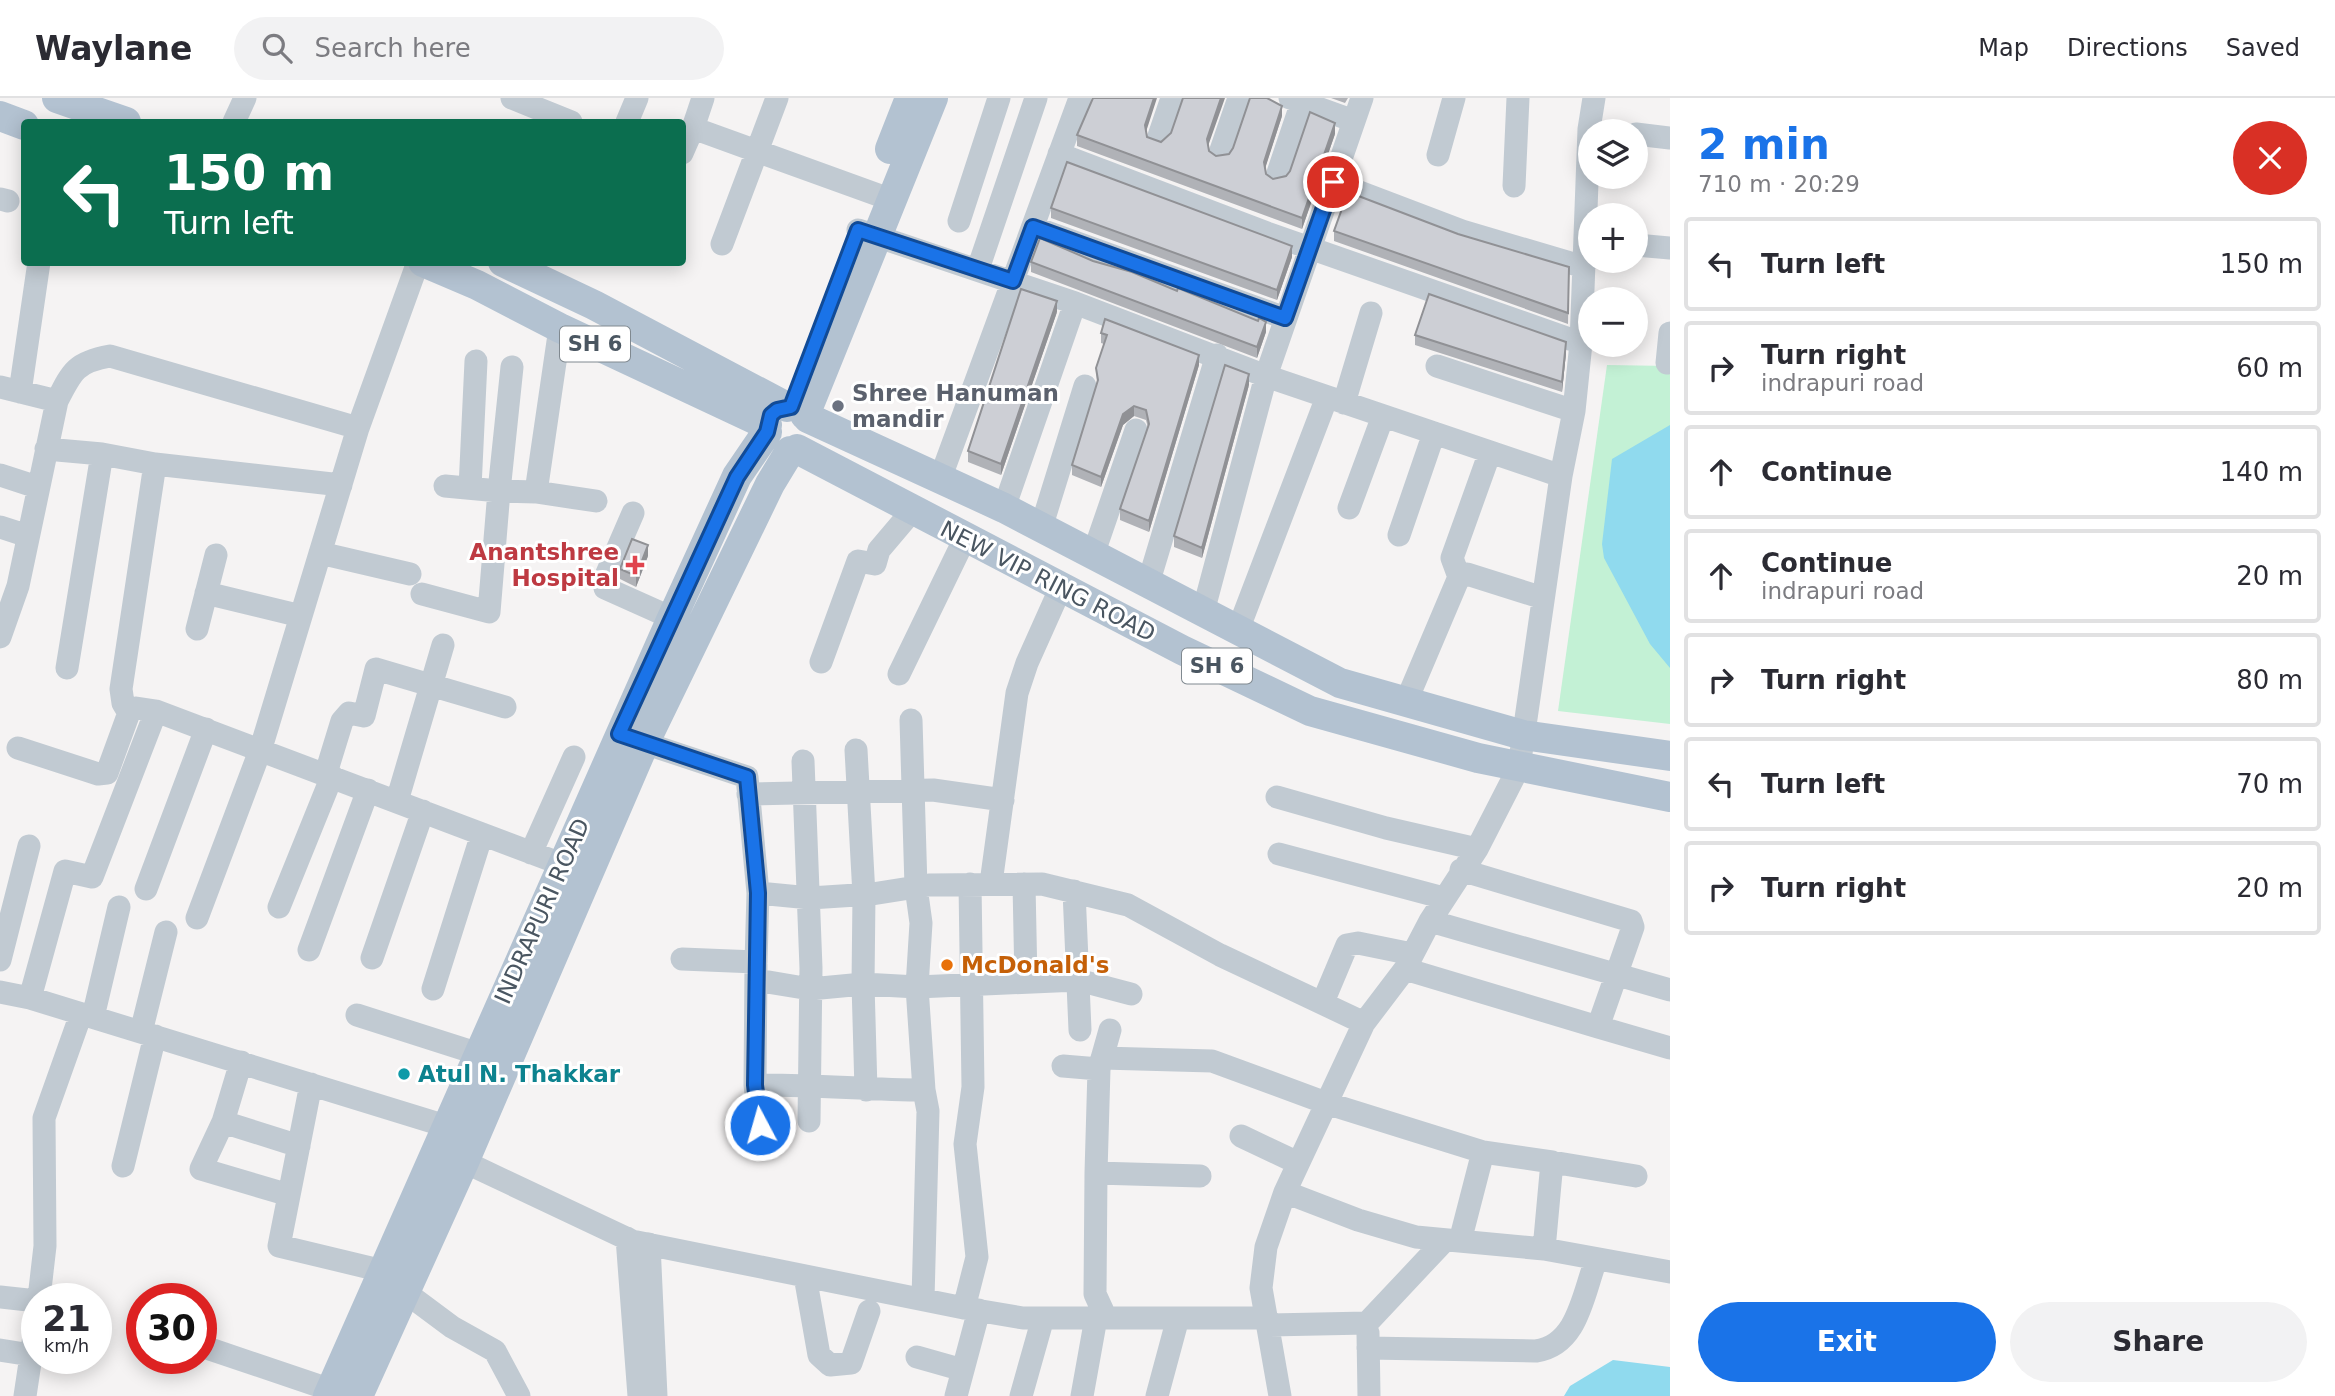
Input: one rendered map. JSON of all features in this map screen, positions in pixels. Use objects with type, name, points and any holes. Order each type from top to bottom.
[{"type":"main road","points":[[57,98],[117,119]]},
{"type":"main road","name":"INDRAPURI ROAD","points":[[882,197],[910,98]]},
{"type":"main road","name":"INDRAPURI ROAD","points":[[339,1394],[383,1271],[564,865],[770,484],[789,426],[882,197],[933,98]]},
{"type":"main road","points":[[0,116],[21,124]]},
{"type":"main road","name":"NEW VIP RING ROAD","points":[[430,266],[477,285],[560,328],[789,426],[940,479],[1004,508],[1340,683],[1523,735],[1670,756]]},
{"type":"main road","name":"NEW VIP RING ROAD","points":[[511,266],[594,305],[789,426],[912,511],[1310,711],[1519,767],[1670,797]]},
{"type":"main road","name":"INDRAPURI ROAD","points":[[339,1394],[405,1292],[469,1149],[632,739],[672,618],[737,477],[789,426]]},
{"type":"street","points":[[235,119],[245,98]]},
{"type":"street","points":[[512,98],[564,119]]},
{"type":"street","points":[[628,119],[637,98]]},
{"type":"street","points":[[686,144],[703,98]]},
{"type":"street","points":[[722,244],[777,98]]},
{"type":"street","points":[[959,221],[999,98]]},
{"type":"street","points":[[978,269],[1036,98]]},
{"type":"street","points":[[940,479],[1080,98]]},
{"type":"street","points":[[1158,139],[1172,98]]},
{"type":"street","points":[[1220,153],[1238,98]]},
{"type":"street","points":[[1203,612],[1266,376],[1362,98]]},
{"type":"street","points":[[1438,155],[1454,98]]},
{"type":"street","points":[[1514,186],[1518,98]]},
{"type":"street","points":[[1594,98],[1598,119]]},
{"type":"street","points":[[1277,176],[1296,100],[1354,121]]},
{"type":"street","points":[[693,128],[882,197]]},
{"type":"street","points":[[1648,135],[1670,138]]},
{"type":"street","points":[[1059,154],[1310,248],[1578,343]]},
{"type":"street","points":[[1333,182],[1462,231],[1578,265]]},
{"type":"street","points":[[1033,227],[1285,318]]},
{"type":"street","points":[[867,234],[1013,281],[1217,355],[1266,376],[1561,476]]},
{"type":"street","points":[[1648,246],[1670,248]]},
{"type":"street","points":[[37,266],[10,390],[57,401]]},
{"type":"street","points":[[197,918],[261,748],[358,428],[419,266]]},
{"type":"street","points":[[1004,508],[1075,303]]},
{"type":"street","points":[[1238,630],[1371,313]]},
{"type":"street","points":[[536,492],[560,328]]},
{"type":"street","points":[[1667,363],[1670,333]]},
{"type":"street","points":[[1148,584],[1217,355]]},
{"type":"street","points":[[0,637],[9,584],[28,536],[57,401],[70,375],[85,360],[110,356],[358,428]]},
{"type":"street","points":[[1280,1396],[1261,1288],[1266,1247],[1285,1192],[1364,1023],[1409,962],[1430,921],[1477,849],[1519,767],[1561,476],[1574,411],[1580,357]]},
{"type":"street","points":[[470,488],[477,361]]},
{"type":"street","points":[[422,594],[489,612],[512,366]]},
{"type":"street","points":[[1437,366],[1574,411]]},
{"type":"street","points":[[1041,528],[1085,386]]},
{"type":"street","points":[[1349,508],[1383,416]]},
{"type":"street","points":[[1093,555],[1136,429]]},
{"type":"street","points":[[1399,535],[1434,433]]},
{"type":"street","points":[[46,449],[341,485]]},
{"type":"street","points":[[1406,702],[1459,577],[1452,558],[1490,452]]},
{"type":"street","points":[[67,668],[102,454]]},
{"type":"street","points":[[129,713],[123,703],[121,689],[155,464]]},
{"type":"street","points":[[0,475],[37,487]]},
{"type":"street","points":[[445,486],[536,492],[596,501]]},
{"type":"street","points":[[821,663],[858,561],[875,564],[879,550],[912,511]]},
{"type":"street","points":[[633,513],[604,580],[605,588],[672,618]]},
{"type":"street","points":[[0,527],[28,536]]},
{"type":"street","points":[[899,674],[965,538]]},
{"type":"street","points":[[320,553],[410,574]]},
{"type":"street","points":[[197,629],[216,555]]},
{"type":"street","points":[[1459,577],[1467,574],[1543,598]]},
{"type":"street","points":[[956,1396],[963,1370],[977,1257],[965,1144],[973,1087],[971,984],[980,883],[1003,800],[1021,678],[1061,587]]},
{"type":"street","points":[[206,593],[301,616]]},
{"type":"street","points":[[397,801],[443,645]]},
{"type":"street","points":[[279,907],[329,775],[342,721],[349,713],[364,716],[376,669],[505,708]]},
{"type":"street","points":[[18,748],[98,774],[107,773],[129,713],[136,708],[156,710],[564,865]]},
{"type":"street","points":[[30,998],[65,871],[92,877],[156,710]]},
{"type":"street","points":[[911,720],[916,887],[921,923],[917,987],[928,1111],[923,1299]]},
{"type":"street","points":[[146,889],[206,729]]},
{"type":"street","points":[[632,739],[744,775],[758,893],[755,1085],[762,1145]]},
{"type":"street","points":[[856,750],[864,895],[866,1090]]},
{"type":"street","points":[[531,853],[574,757]]},
{"type":"street","points":[[803,761],[810,898],[808,1121]]},
{"type":"street","points":[[309,950],[368,790]]},
{"type":"street","points":[[748,794],[913,790],[1003,800]]},
{"type":"street","points":[[1277,797],[1386,828],[1477,849]]},
{"type":"street","points":[[372,958],[423,811]]},
{"type":"street","points":[[433,989],[482,834]]},
{"type":"street","points":[[0,960],[29,846]]},
{"type":"street","points":[[1279,854],[1444,898]]},
{"type":"street","points":[[1461,870],[1631,921],[1633,927],[1598,1027]]},
{"type":"street","points":[[758,893],[810,898],[980,883],[1042,884],[1128,905],[1220,955],[1364,1023]]},
{"type":"street","points":[[1024,884],[1026,982]]},
{"type":"street","points":[[1074,891],[1080,1030]]},
{"type":"street","points":[[40,1283],[45,1246],[44,1118],[87,1016],[119,907]]},
{"type":"street","points":[[1430,921],[1670,990]]},
{"type":"street","points":[[123,1166],[166,932]]},
{"type":"street","points":[[1323,1002],[1347,945],[1358,943],[1598,1027],[1670,1048]]},
{"type":"street","points":[[682,959],[756,971],[810,989],[863,984],[917,987],[1078,981],[1131,994]]},
{"type":"street","points":[[0,992],[30,998],[311,1084],[469,1149],[638,1241],[1023,1318],[1178,1318],[1367,1323],[1452,1240],[1483,1152]]},
{"type":"street","points":[[357,1015],[479,1054]]},
{"type":"street","points":[[1082,1396],[1101,1318],[1095,1294],[1096,1173],[1100,1063],[1110,1030]]},
{"type":"street","points":[[1063,1066],[1212,1061],[1326,1103],[1483,1152],[1636,1176]]},
{"type":"street","points":[[241,1062],[223,1122],[201,1169],[289,1195]]},
{"type":"street","points":[[311,1084],[279,1246],[383,1271]]},
{"type":"street","points":[[755,1085],[808,1084],[866,1090],[925,1090]]},
{"type":"street","points":[[223,1122],[299,1146]]},
{"type":"street","points":[[1241,1136],[1298,1163]]},
{"type":"street","points":[[1544,1249],[1552,1162]]},
{"type":"street","points":[[1096,1173],[1200,1176]]},
{"type":"street","points":[[1285,1192],[1358,1220],[1416,1237],[1544,1249],[1670,1272]]},
{"type":"street","points":[[638,1241],[639,1396]]},
{"type":"street","points":[[638,1241],[656,1396]]},
{"type":"street","points":[[1368,1348],[1536,1351],[1555,1346],[1571,1329],[1596,1260]]},
{"type":"street","points":[[805,1276],[819,1355],[830,1366],[851,1363],[869,1311]]},
{"type":"street","points":[[405,1292],[452,1327],[495,1351],[519,1396]]},
{"type":"street","points":[[0,1297],[21,1299]]},
{"type":"street","points":[[1021,1396],[1043,1318]]},
{"type":"street","points":[[1157,1396],[1178,1318]]},
{"type":"street","points":[[1367,1323],[1369,1396]]},
{"type":"street","points":[[0,1350],[21,1353]]},
{"type":"street","points":[[217,1352],[339,1394]]},
{"type":"street","points":[[917,1357],[963,1370]]},
{"type":"street","points":[[25,1396],[28,1374]]},
{"type":"green space","points":[[1607,365],[1670,366],[1670,724],[1558,711]]},
{"type":"water","points":[[1670,425],[1670,668],[1650,644],[1604,558],[1602,544],[1612,459]]},
{"type":"water","points":[[1613,1360],[1670,1367],[1670,1396],[1564,1396],[1570,1386]]},
{"type":"building","points":[[1093,98],[1154,98],[1145,125],[1147,137],[1161,142],[1171,133],[1183,98],[1221,98],[1207,139],[1209,151],[1216,156],[1229,154],[1233,148],[1250,98],[1267,98],[1282,106],[1264,162],[1266,174],[1273,179],[1286,176],[1290,171],[1310,112],[1335,123],[1302,218],[1077,135]]},
{"type":"building","points":[[1067,162],[1292,246],[1277,290],[1051,208]]},
{"type":"building","points":[[1348,192],[1458,234],[1569,267],[1568,313],[1334,231]]},
{"type":"building","points":[[1040,238],[1093,261],[1132,272],[1177,291],[1178,288],[1258,321],[1259,318],[1266,322],[1257,347],[1031,262]]},
{"type":"building","points":[[1021,289],[1057,301],[1001,464],[968,451]]},
{"type":"building","points":[[1429,294],[1566,342],[1562,382],[1415,335]]},
{"type":"building","points":[[1105,319],[1199,355],[1149,521],[1120,509],[1149,424],[1146,410],[1134,406],[1123,414],[1101,477],[1072,465],[1098,380],[1096,368],[1107,335],[1101,333]]},
{"type":"building","points":[[1225,365],[1249,374],[1202,548],[1174,536]]},
{"type":"building","points":[[632,539],[648,545],[636,576],[620,569]]},
{"type":"place","name":"Shree Hanuman mandir","points":[[838,406]]},
{"type":"place","name":"Anantshree Hospital","points":[[635,565]]},
{"type":"place","name":"McDonald's","points":[[947,965]]},
{"type":"place","name":"Atul N. Thakkar","points":[[404,1074]]},
{"type":"route","points":[[760,1125],[755,1085],[758,893],[747,777],[619,734],[737,477],[767,432],[771,415],[777,410],[791,407],[858,230],[1013,281],[1033,227],[1285,318],[1333,182]]}]
